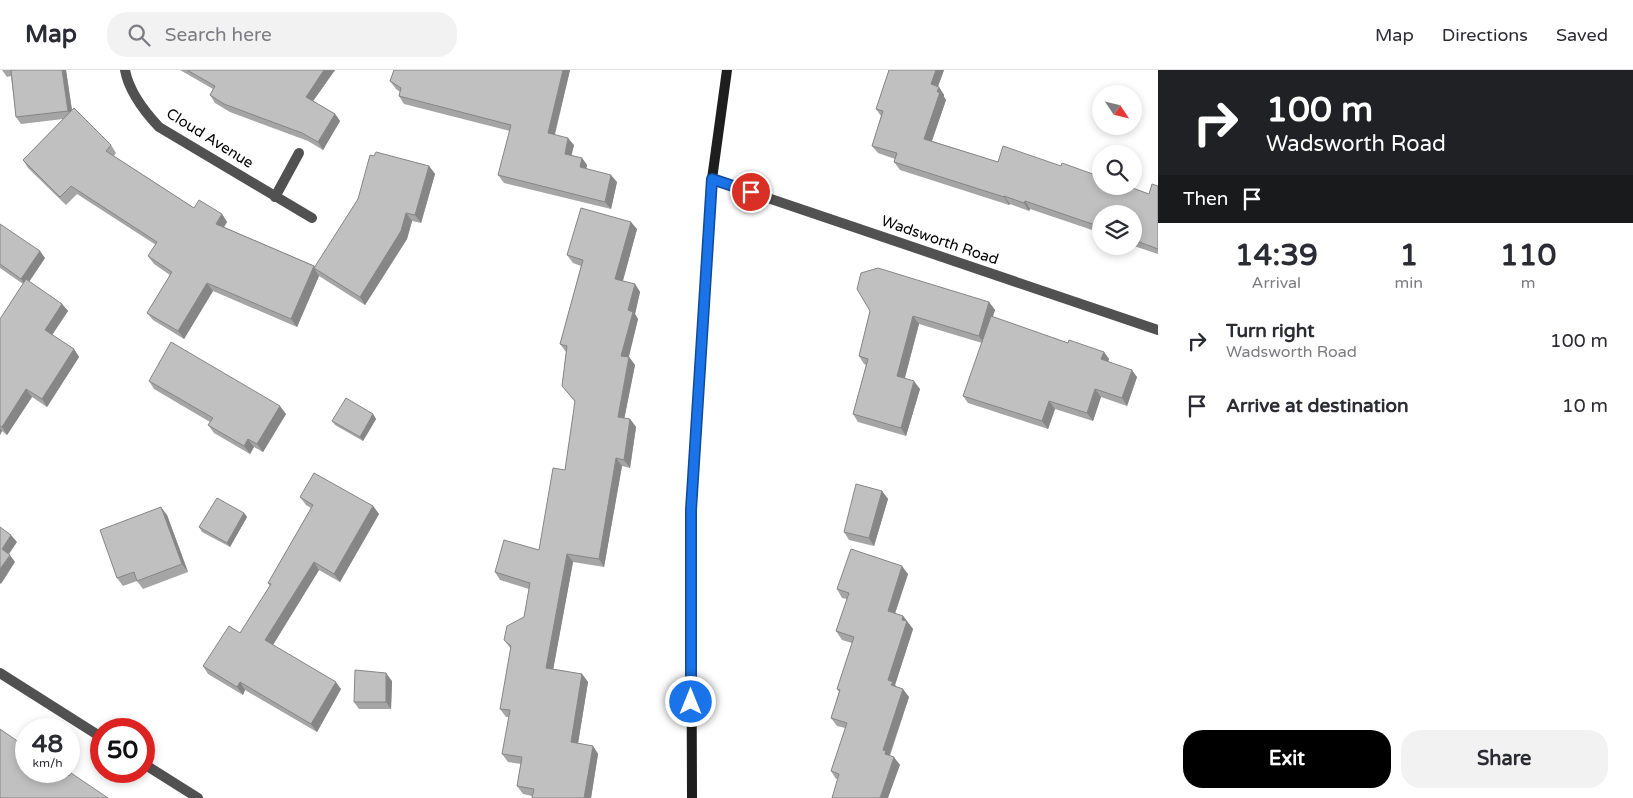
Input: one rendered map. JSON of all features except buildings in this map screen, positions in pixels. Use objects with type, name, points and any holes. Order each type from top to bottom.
[{"type":"main road","points":[[692,798],[691,510],[712,179],[727,70]]},
{"type":"street","name":"Cloud Avenue","points":[[125,70],[144,111],[159,127],[312,218]]},
{"type":"street","points":[[275,197],[299,153]]},
{"type":"street","name":"Wadsworth Road","points":[[712,179],[1158,330]]},
{"type":"street","points":[[0,673],[90,730]]},
{"type":"street","points":[[155,771],[198,798]]},
{"type":"route","points":[[691,702],[691,510],[712,179],[751,192]]}]
